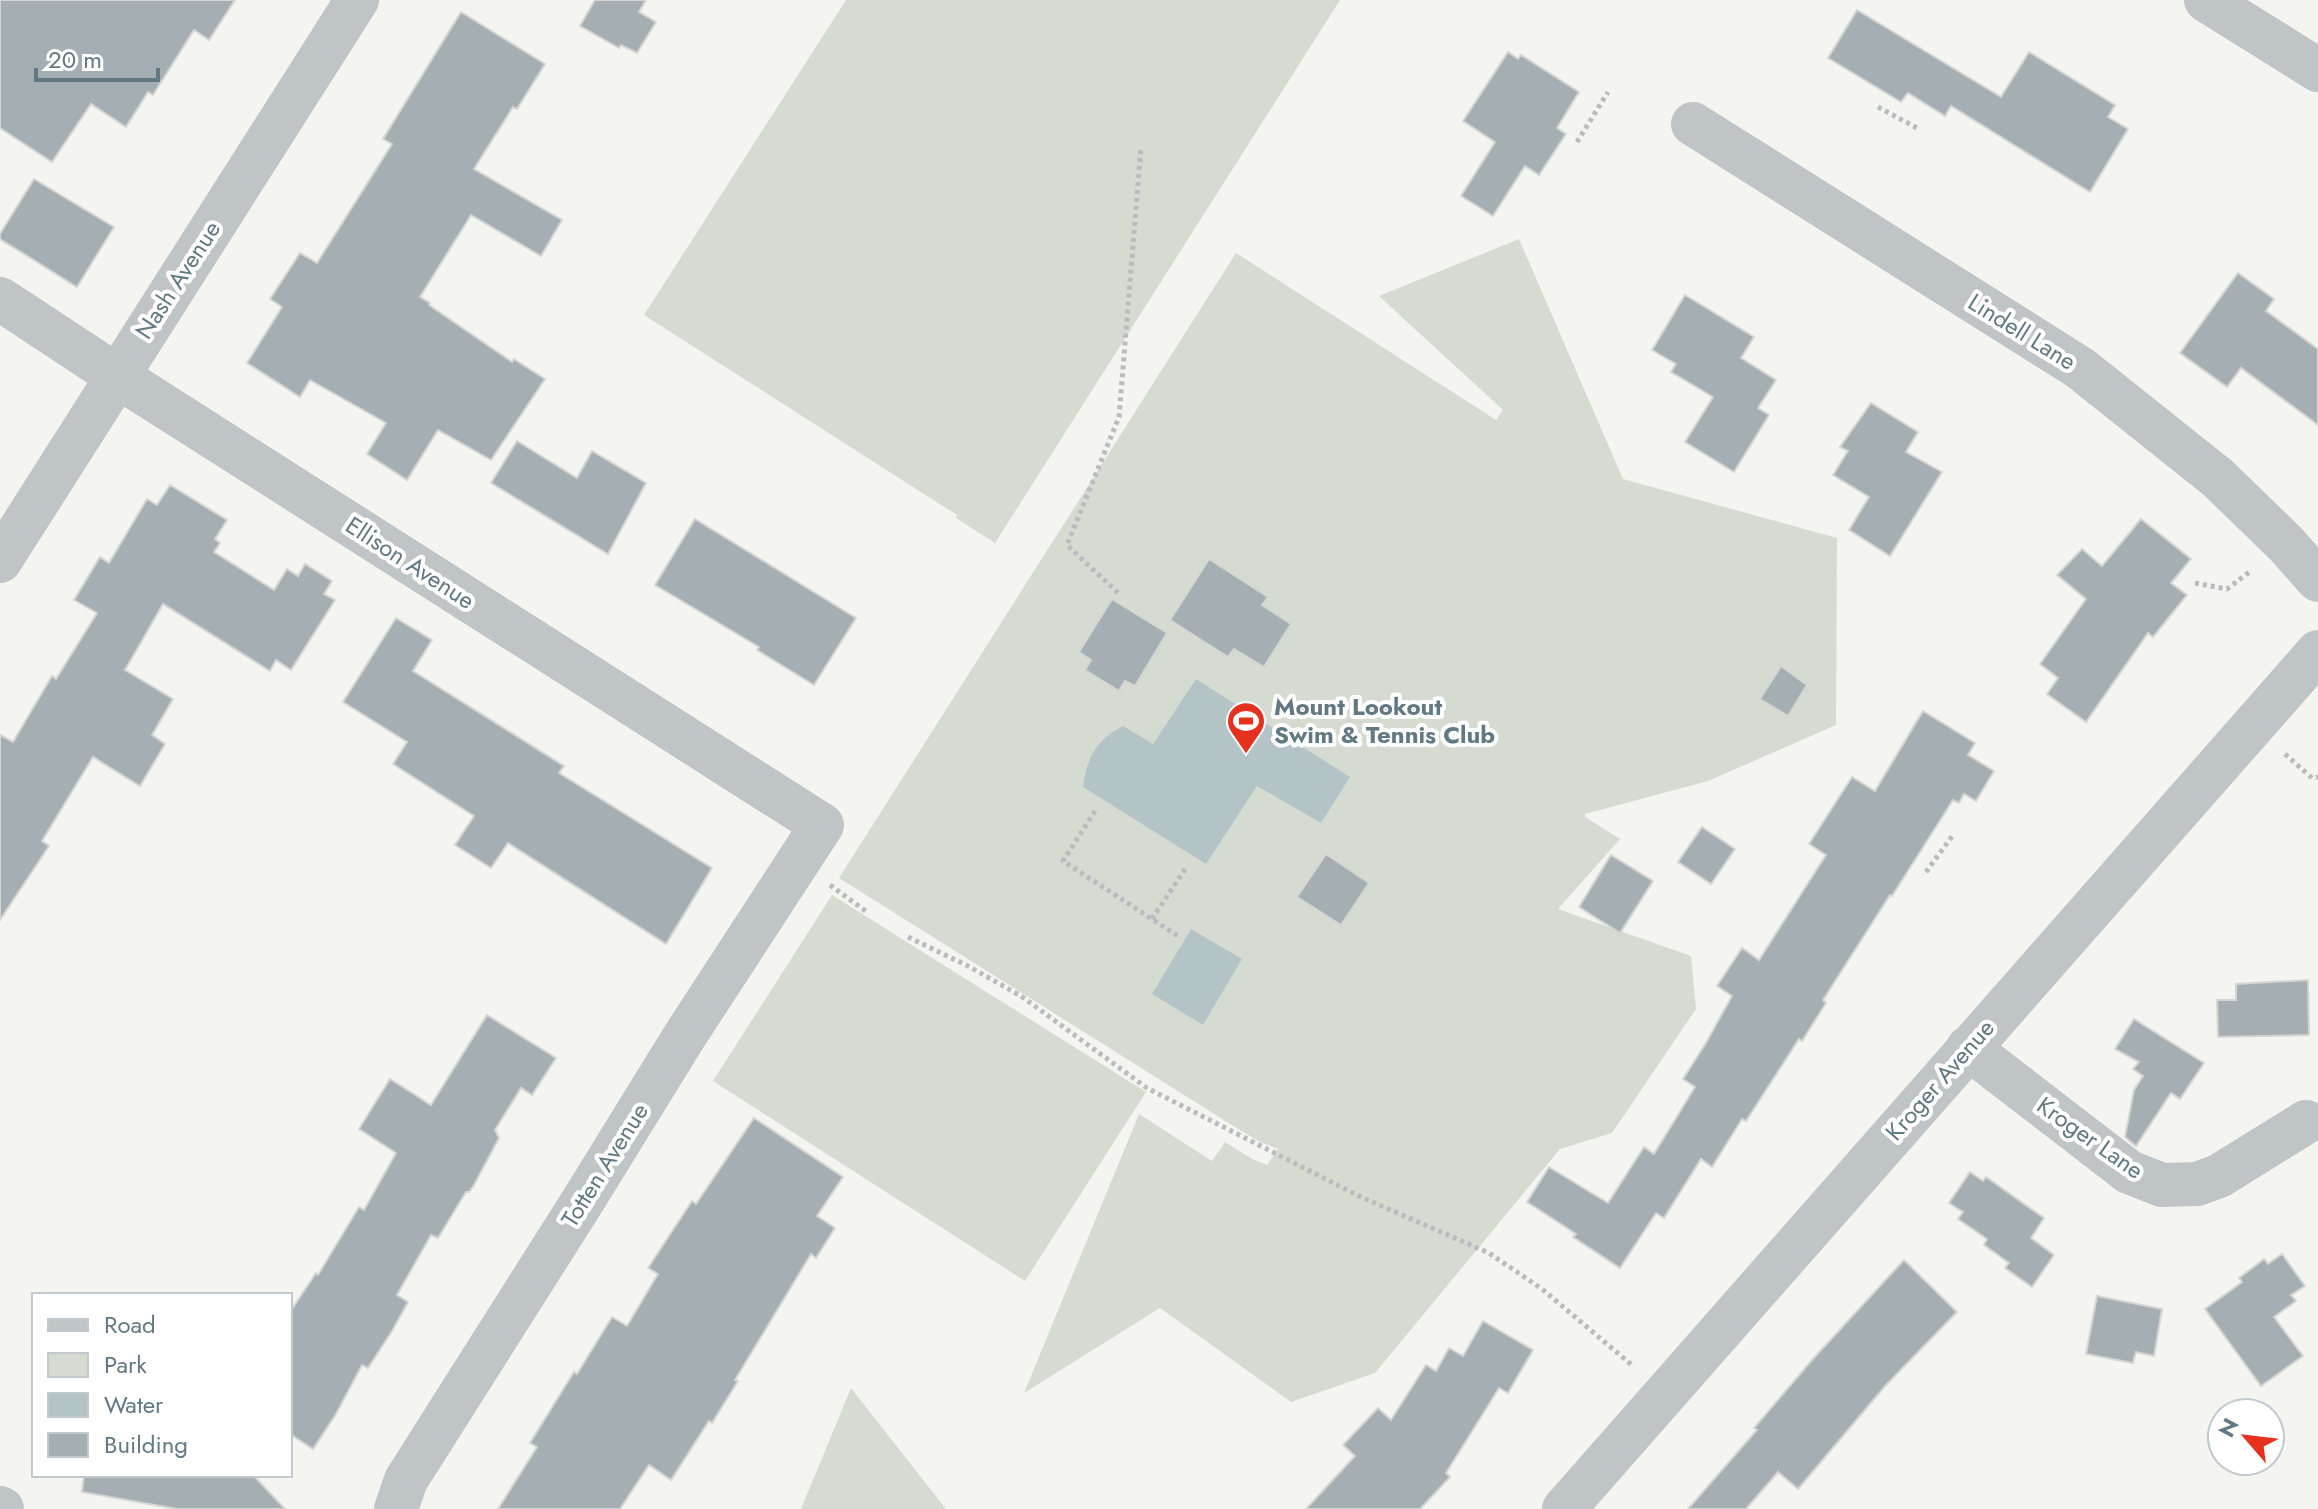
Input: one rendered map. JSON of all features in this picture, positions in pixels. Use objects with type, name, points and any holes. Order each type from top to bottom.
[{"type":"street","name":"Nash Avenue","points":[[0,561],[357,0]]},
{"type":"street","points":[[2206,0],[2318,70]]},
{"type":"street","name":"Lindell Lane","points":[[1693,124],[2080,368],[2218,478],[2318,580]]},
{"type":"street","name":"Ellison Avenue","points":[[0,299],[822,825]]},
{"type":"street","name":"Kroger Avenue","points":[[1564,1509],[2318,652]]},
{"type":"street","name":"Totten Avenue","points":[[396,1509],[406,1480],[684,1037],[822,825]]},
{"type":"street","name":"Kroger Lane","points":[[1968,1048],[2129,1172],[2162,1185],[2197,1184],[2219,1176],[2306,1122]]},
{"type":"path","points":[[1577,142],[1608,92]]},
{"type":"path","points":[[1878,107],[1917,128]]},
{"type":"path","points":[[1118,593],[1067,545],[1119,417],[1141,147]]},
{"type":"path","points":[[2195,583],[2227,589],[2286,544]]},
{"type":"path","points":[[2278,748],[2312,778],[2318,777]]},
{"type":"path","points":[[1095,811],[1063,861],[1181,938]]},
{"type":"path","points":[[1926,872],[1953,835]]},
{"type":"path","points":[[1152,919],[1185,869]]},
{"type":"path","points":[[819,878],[867,912]]},
{"type":"path","points":[[908,937],[1021,996],[1147,1088],[1361,1197],[1489,1253],[1542,1289],[1630,1364],[1667,1391]]},
{"type":"green space","points":[[846,0],[1340,0],[995,543],[956,518],[957,515],[644,315]]},
{"type":"green space","name":"Mount Lookout Swim & Tennis Club","points":[[1519,239],[1623,479],[1837,538],[1836,725],[1708,781],[1585,814],[1585,817],[1620,839],[1558,909],[1691,956],[1696,1009],[1612,1133],[1560,1149],[1375,1373],[1291,1402],[1160,1308],[1024,1393],[1139,1114],[1212,1161],[1225,1142],[1267,1165],[1278,1149],[1235,1127],[839,878],[1236,253],[1496,420],[1503,410],[1379,296]]},
{"type":"green space","points":[[832,895],[1146,1092],[1025,1281],[713,1081]]},
{"type":"green space","points":[[851,1388],[946,1509],[801,1509]]},
{"type":"water","points":[[1196,679],[1350,777],[1321,823],[1257,786],[1206,864],[1083,787],[1090,758],[1106,737],[1123,726],[1153,744]]},
{"type":"water","points":[[1191,929],[1242,959],[1203,1025],[1152,994]]},
{"type":"building","points":[[0,0],[235,0],[209,40],[194,30],[153,95],[148,92],[126,127],[91,104],[52,162],[0,128]]},
{"type":"building","points":[[595,0],[646,0],[639,12],[656,22],[637,53],[621,45],[619,48],[580,26]]},
{"type":"building","points":[[1857,10],[2001,97],[2029,52],[2115,105],[2108,117],[2128,129],[2090,192],[1951,106],[1945,116],[1908,93],[1901,102],[1828,58]]},
{"type":"building","points":[[461,12],[545,64],[517,109],[513,107],[474,169],[562,220],[541,256],[471,215],[420,297],[512,362],[514,359],[545,379],[491,460],[438,430],[407,480],[367,454],[386,423],[310,380],[300,397],[247,363],[282,307],[270,299],[300,253],[317,263],[392,144],[383,139]]},
{"type":"building","points":[[1508,52],[1518,59],[1521,55],[1579,92],[1557,128],[1566,134],[1539,175],[1525,166],[1493,216],[1461,196],[1495,142],[1463,121]]},
{"type":"building","points":[[34,179],[114,227],[77,287],[0,239],[0,234]]},
{"type":"building","points":[[2238,273],[2274,299],[2266,311],[2318,349],[2318,425],[2241,368],[2227,387],[2180,353]]},
{"type":"building","points":[[1685,295],[1754,337],[1741,358],[1776,380],[1758,408],[1769,415],[1734,472],[1685,442],[1713,397],[1671,372],[1676,364],[1652,350]]},
{"type":"building","points":[[1871,403],[1918,432],[1906,452],[1942,472],[1890,556],[1849,530],[1869,497],[1833,475],[1848,451],[1840,447]]},
{"type":"building","points":[[517,441],[577,478],[592,451],[646,483],[608,554],[491,483]]},
{"type":"building","points":[[170,485],[227,520],[215,539],[220,543],[214,552],[274,590],[287,569],[298,576],[305,564],[332,581],[324,594],[335,600],[291,670],[276,660],[270,671],[163,604],[125,670],[173,699],[152,735],[165,744],[140,786],[93,757],[42,841],[49,846],[0,920],[0,735],[13,742],[52,676],[56,679],[97,613],[74,600],[100,557],[109,563],[147,499],[157,505]]},
{"type":"building","points":[[695,519],[856,618],[814,685],[757,650],[759,647],[655,585]]},
{"type":"building","points":[[2141,519],[2191,559],[2171,583],[2187,595],[2153,637],[2148,633],[2086,722],[2047,694],[2058,678],[2040,664],[2086,599],[2057,575],[2082,549],[2102,566]]},
{"type":"building","points":[[1209,559],[1268,597],[1262,605],[1291,624],[1264,667],[1234,649],[1228,657],[1170,620]]},
{"type":"building","points":[[1112,599],[1167,633],[1135,686],[1125,681],[1119,691],[1085,670],[1091,660],[1079,652]]},
{"type":"building","points":[[396,618],[432,640],[413,671],[564,766],[559,773],[712,868],[666,944],[508,843],[491,868],[455,845],[474,816],[393,764],[407,742],[343,702]]},
{"type":"building","points":[[1781,666],[1807,685],[1788,716],[1760,699]]},
{"type":"building","points":[[1923,711],[1975,743],[1968,755],[1994,771],[1976,801],[1964,794],[1959,803],[1953,800],[1823,1000],[1826,1003],[1802,1041],[1799,1039],[1746,1121],[1742,1119],[1712,1167],[1701,1159],[1664,1218],[1656,1213],[1620,1268],[1527,1202],[1549,1167],[1608,1203],[1644,1147],[1654,1154],[1695,1087],[1683,1079],[1732,996],[1717,986],[1742,948],[1759,960],[1826,855],[1809,844],[1852,777],[1875,791]]},
{"type":"building","points":[[1702,827],[1735,849],[1711,884],[1678,862]]},
{"type":"building","points":[[1326,854],[1369,883],[1341,925],[1297,897]]},
{"type":"building","points":[[1611,855],[1653,881],[1620,933],[1579,907]]},
{"type":"building","points":[[2308,980],[2309,1035],[2218,1037],[2217,1000],[2236,1000],[2236,984]]},
{"type":"building","points":[[487,1015],[556,1058],[532,1095],[521,1088],[495,1130],[499,1138],[474,1185],[466,1192],[438,1238],[431,1235],[397,1295],[408,1302],[392,1331],[368,1368],[362,1365],[313,1449],[292,1435],[292,1309],[316,1273],[318,1275],[359,1207],[364,1210],[396,1153],[359,1129],[390,1079],[431,1105]]},
{"type":"building","points":[[2134,1019],[2204,1063],[2180,1099],[2171,1093],[2136,1146],[2125,1137],[2134,1090],[2143,1076],[2133,1069],[2139,1062],[2115,1049]]},
{"type":"building","points":[[754,1118],[843,1177],[817,1216],[835,1228],[816,1258],[811,1254],[712,1423],[709,1421],[671,1480],[649,1465],[620,1509],[498,1509],[537,1447],[530,1443],[574,1372],[577,1374],[612,1317],[627,1326],[658,1274],[648,1268],[692,1201],[696,1204]]},
{"type":"building","points":[[1970,1172],[1983,1181],[1986,1177],[2044,1218],[2031,1238],[2054,1255],[2032,1287],[2005,1268],[2009,1263],[1984,1245],[1987,1239],[1958,1219],[1963,1212],[1949,1203]]},
{"type":"building","points":[[2282,1254],[2305,1286],[2291,1295],[2296,1301],[2274,1317],[2303,1356],[2261,1386],[2205,1309],[2242,1282],[2239,1278],[2264,1259],[2268,1264]]},
{"type":"building","points":[[1904,1260],[1957,1312],[1886,1385],[1798,1489],[1778,1472],[1746,1509],[1688,1509],[1757,1430],[1754,1428],[1812,1360]]},
{"type":"building","points":[[2097,1296],[2162,1309],[2154,1356],[2136,1352],[2133,1363],[2086,1354]]},
{"type":"building","points":[[1483,1321],[1533,1350],[1508,1393],[1499,1388],[1446,1473],[1450,1477],[1420,1509],[1306,1509],[1355,1456],[1343,1445],[1378,1408],[1391,1420],[1426,1365],[1436,1371],[1449,1348],[1463,1356]]},
{"type":"building","points":[[84,1477],[255,1477],[285,1509],[177,1509],[82,1492]]},
{"type":"place","name":"Mount Lookout Swim & Tennis Club","points":[[1246,755]]}]
